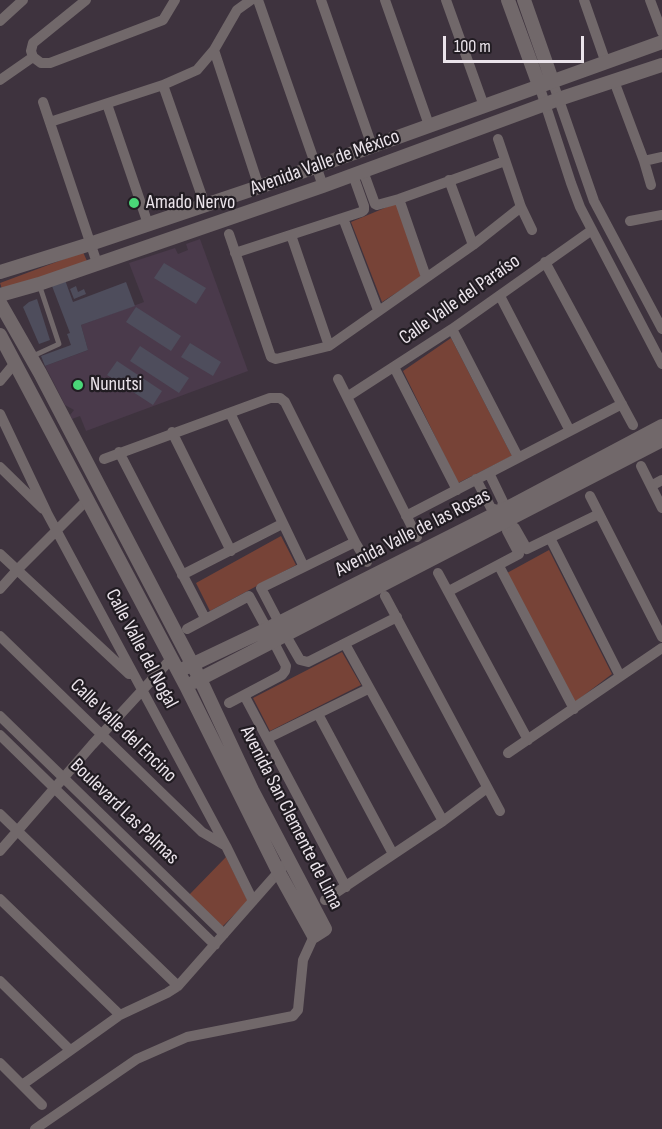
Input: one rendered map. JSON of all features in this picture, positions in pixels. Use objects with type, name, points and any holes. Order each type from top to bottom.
[{"type":"street","points":[[0,21],[23,0]]},
{"type":"street","points":[[86,0],[33,43],[31,51],[33,57],[41,63],[50,63],[163,20],[175,0]]},
{"type":"street","points":[[50,122],[163,86],[197,70],[214,50],[237,10],[251,0]]},
{"type":"street","points":[[258,0],[323,186]]},
{"type":"street","points":[[321,0],[372,146]]},
{"type":"street","points":[[385,0],[429,125]]},
{"type":"street","points":[[446,0],[484,106]]},
{"type":"street","points":[[508,0],[594,201],[662,329]]},
{"type":"street","points":[[524,0],[545,83]]},
{"type":"street","points":[[584,0],[606,63]]},
{"type":"street","points":[[650,0],[662,32]]},
{"type":"street","name":"Avenida Valle de México","points":[[0,272],[259,187],[662,42]]},
{"type":"street","points":[[214,50],[259,187]]},
{"type":"street","points":[[0,80],[33,57]]},
{"type":"street","name":"Avenida Valle de México","points":[[0,296],[323,186],[552,101],[662,65]]},
{"type":"street","points":[[614,81],[651,186]]},
{"type":"street","points":[[163,86],[205,205]]},
{"type":"street","points":[[552,101],[571,183],[592,230],[662,364]]},
{"type":"street","points":[[43,102],[97,263]]},
{"type":"street","points":[[107,104],[148,224]]},
{"type":"street","points":[[498,139],[521,207],[532,230]]},
{"type":"street","points":[[644,161],[662,157]]},
{"type":"street","points":[[358,173],[377,205],[505,161]]},
{"type":"street","points":[[236,253],[364,210],[358,173]]},
{"type":"street","points":[[449,180],[473,244]]},
{"type":"street","points":[[399,199],[426,277]]},
{"type":"street","points":[[229,234],[272,357],[276,358],[329,346],[473,244],[521,207]]},
{"type":"street","points":[[630,221],[662,215]]},
{"type":"street","points":[[343,218],[378,310]]},
{"type":"street","name":"Calle Valle del Paraíso","points":[[347,397],[452,329],[592,230]]},
{"type":"street","points":[[291,235],[329,346]]},
{"type":"street","points":[[545,262],[633,425]]},
{"type":"street","points":[[500,296],[570,431]]},
{"type":"street","name":"Avenida San Clemente de Lima","points":[[0,303],[31,356],[200,679],[252,790],[325,929],[314,936],[278,872],[186,686],[0,335]]},
{"type":"street","points":[[452,329],[518,457]]},
{"type":"street","points":[[0,381],[15,363]]},
{"type":"street","points":[[394,367],[457,489]]},
{"type":"street","points":[[338,379],[417,537]]},
{"type":"street","points":[[104,459],[172,432],[270,398],[280,398],[285,402],[367,562]]},
{"type":"street","points":[[406,516],[622,404]]},
{"type":"street","points":[[230,413],[304,567]]},
{"type":"street","name":"Calle Valle del Nogal","points":[[0,414],[47,513],[226,846],[253,901]]},
{"type":"street","name":"Avenida Valle de las Rosas","points":[[505,519],[662,426]]},
{"type":"street","points":[[172,432],[231,551]]},
{"type":"street","name":"Avenida Valle de las Rosas","points":[[175,665],[192,664],[276,631],[662,440]]},
{"type":"street","points":[[119,452],[205,618]]},
{"type":"street","points":[[641,466],[662,508]]},
{"type":"street","points":[[0,467],[47,513]]},
{"type":"street","points":[[489,473],[504,502],[505,519]]},
{"type":"street","points":[[477,479],[491,508],[515,528],[523,551]]},
{"type":"street","points":[[651,486],[662,480]]},
{"type":"street","points":[[590,496],[662,637]]},
{"type":"street","points":[[0,590],[87,500]]},
{"type":"street","points":[[449,591],[599,514]]},
{"type":"street","points":[[182,575],[282,525]]},
{"type":"street","points":[[550,538],[620,676]]},
{"type":"street","points":[[229,703],[282,675],[285,671],[286,666],[276,631],[261,588],[355,542]]},
{"type":"street","points":[[0,554],[140,686]]},
{"type":"street","points":[[499,566],[574,709]]},
{"type":"street","points":[[438,573],[528,740]]},
{"type":"street","points":[[187,629],[249,596],[300,660],[308,662],[396,617]]},
{"type":"street","points":[[385,596],[500,811]]},
{"type":"street","name":"Avenida Valle de las Rosas","points":[[186,686],[276,631]]},
{"type":"street","name":"Calle Valle del Encino","points":[[0,636],[202,832],[226,846]]},
{"type":"street","points":[[345,644],[443,821]]},
{"type":"street","points":[[508,753],[662,648]]},
{"type":"street","points":[[0,851],[64,779],[140,686],[175,665]]},
{"type":"street","points":[[268,738],[368,689]]},
{"type":"street","points":[[244,695],[346,887]]},
{"type":"street","points":[[318,714],[393,854]]},
{"type":"street","name":"Boulevard Las Palmas","points":[[0,716],[224,934]]},
{"type":"street","name":"Boulevard Las Palmas","points":[[0,735],[215,945]]},
{"type":"street","points":[[325,900],[443,821],[487,788]]},
{"type":"street","points":[[0,814],[178,986]]},
{"type":"street","points":[[22,1085],[120,1015],[178,986],[289,860]]},
{"type":"street","points":[[0,899],[120,1015]]},
{"type":"street","points":[[35,1129],[136,1059],[187,1037],[293,1016],[298,1010],[303,960],[314,936]]},
{"type":"street","points":[[0,981],[70,1050]]},
{"type":"street","points":[[0,1063],[42,1105]]},
{"type":"lane","points":[[31,356],[59,344],[39,284]]},
{"type":"shaded area","points":[[399,202],[421,277],[382,302],[351,222]]},
{"type":"shaded area","points":[[200,239],[248,371],[86,431],[80,416],[72,419],[70,415],[74,410],[65,405],[45,366],[88,350],[81,325],[144,302],[129,263],[175,248],[178,254],[188,250],[186,244]]},
{"type":"shaded area","points":[[83,252],[87,261],[3,292],[0,283]]},
{"type":"shaded area","points":[[451,338],[512,456],[458,483],[403,371]]},
{"type":"shaded area","points":[[281,536],[296,565],[210,611],[196,583]]},
{"type":"shaded area","points":[[549,550],[612,674],[575,702],[507,573]]},
{"type":"shaded area","points":[[342,652],[361,685],[270,731],[253,698]]},
{"type":"shaded area","points":[[226,857],[248,901],[222,927],[189,895]]},
{"type":"building","points":[[164,263],[206,288],[196,304],[154,278]]},
{"type":"building","points":[[65,280],[73,302],[126,282],[135,306],[81,325],[88,350],[45,366],[41,356],[71,345],[67,334],[70,333],[52,286]]},
{"type":"building","points":[[76,286],[78,292],[84,289],[86,294],[74,299],[70,289]]},
{"type":"building","points":[[37,299],[50,340],[39,344],[23,307]]},
{"type":"building","points":[[136,307],[181,336],[171,351],[126,322]]},
{"type":"building","points":[[190,343],[221,362],[213,376],[181,357]]},
{"type":"building","points":[[140,346],[189,378],[179,393],[130,361]]},
{"type":"building","points":[[117,361],[162,391],[153,405],[107,375]]},
{"type":"place","name":"Amado Nervo","points":[[134,203]]},
{"type":"place","name":"Nunutsi","points":[[78,385]]}]
